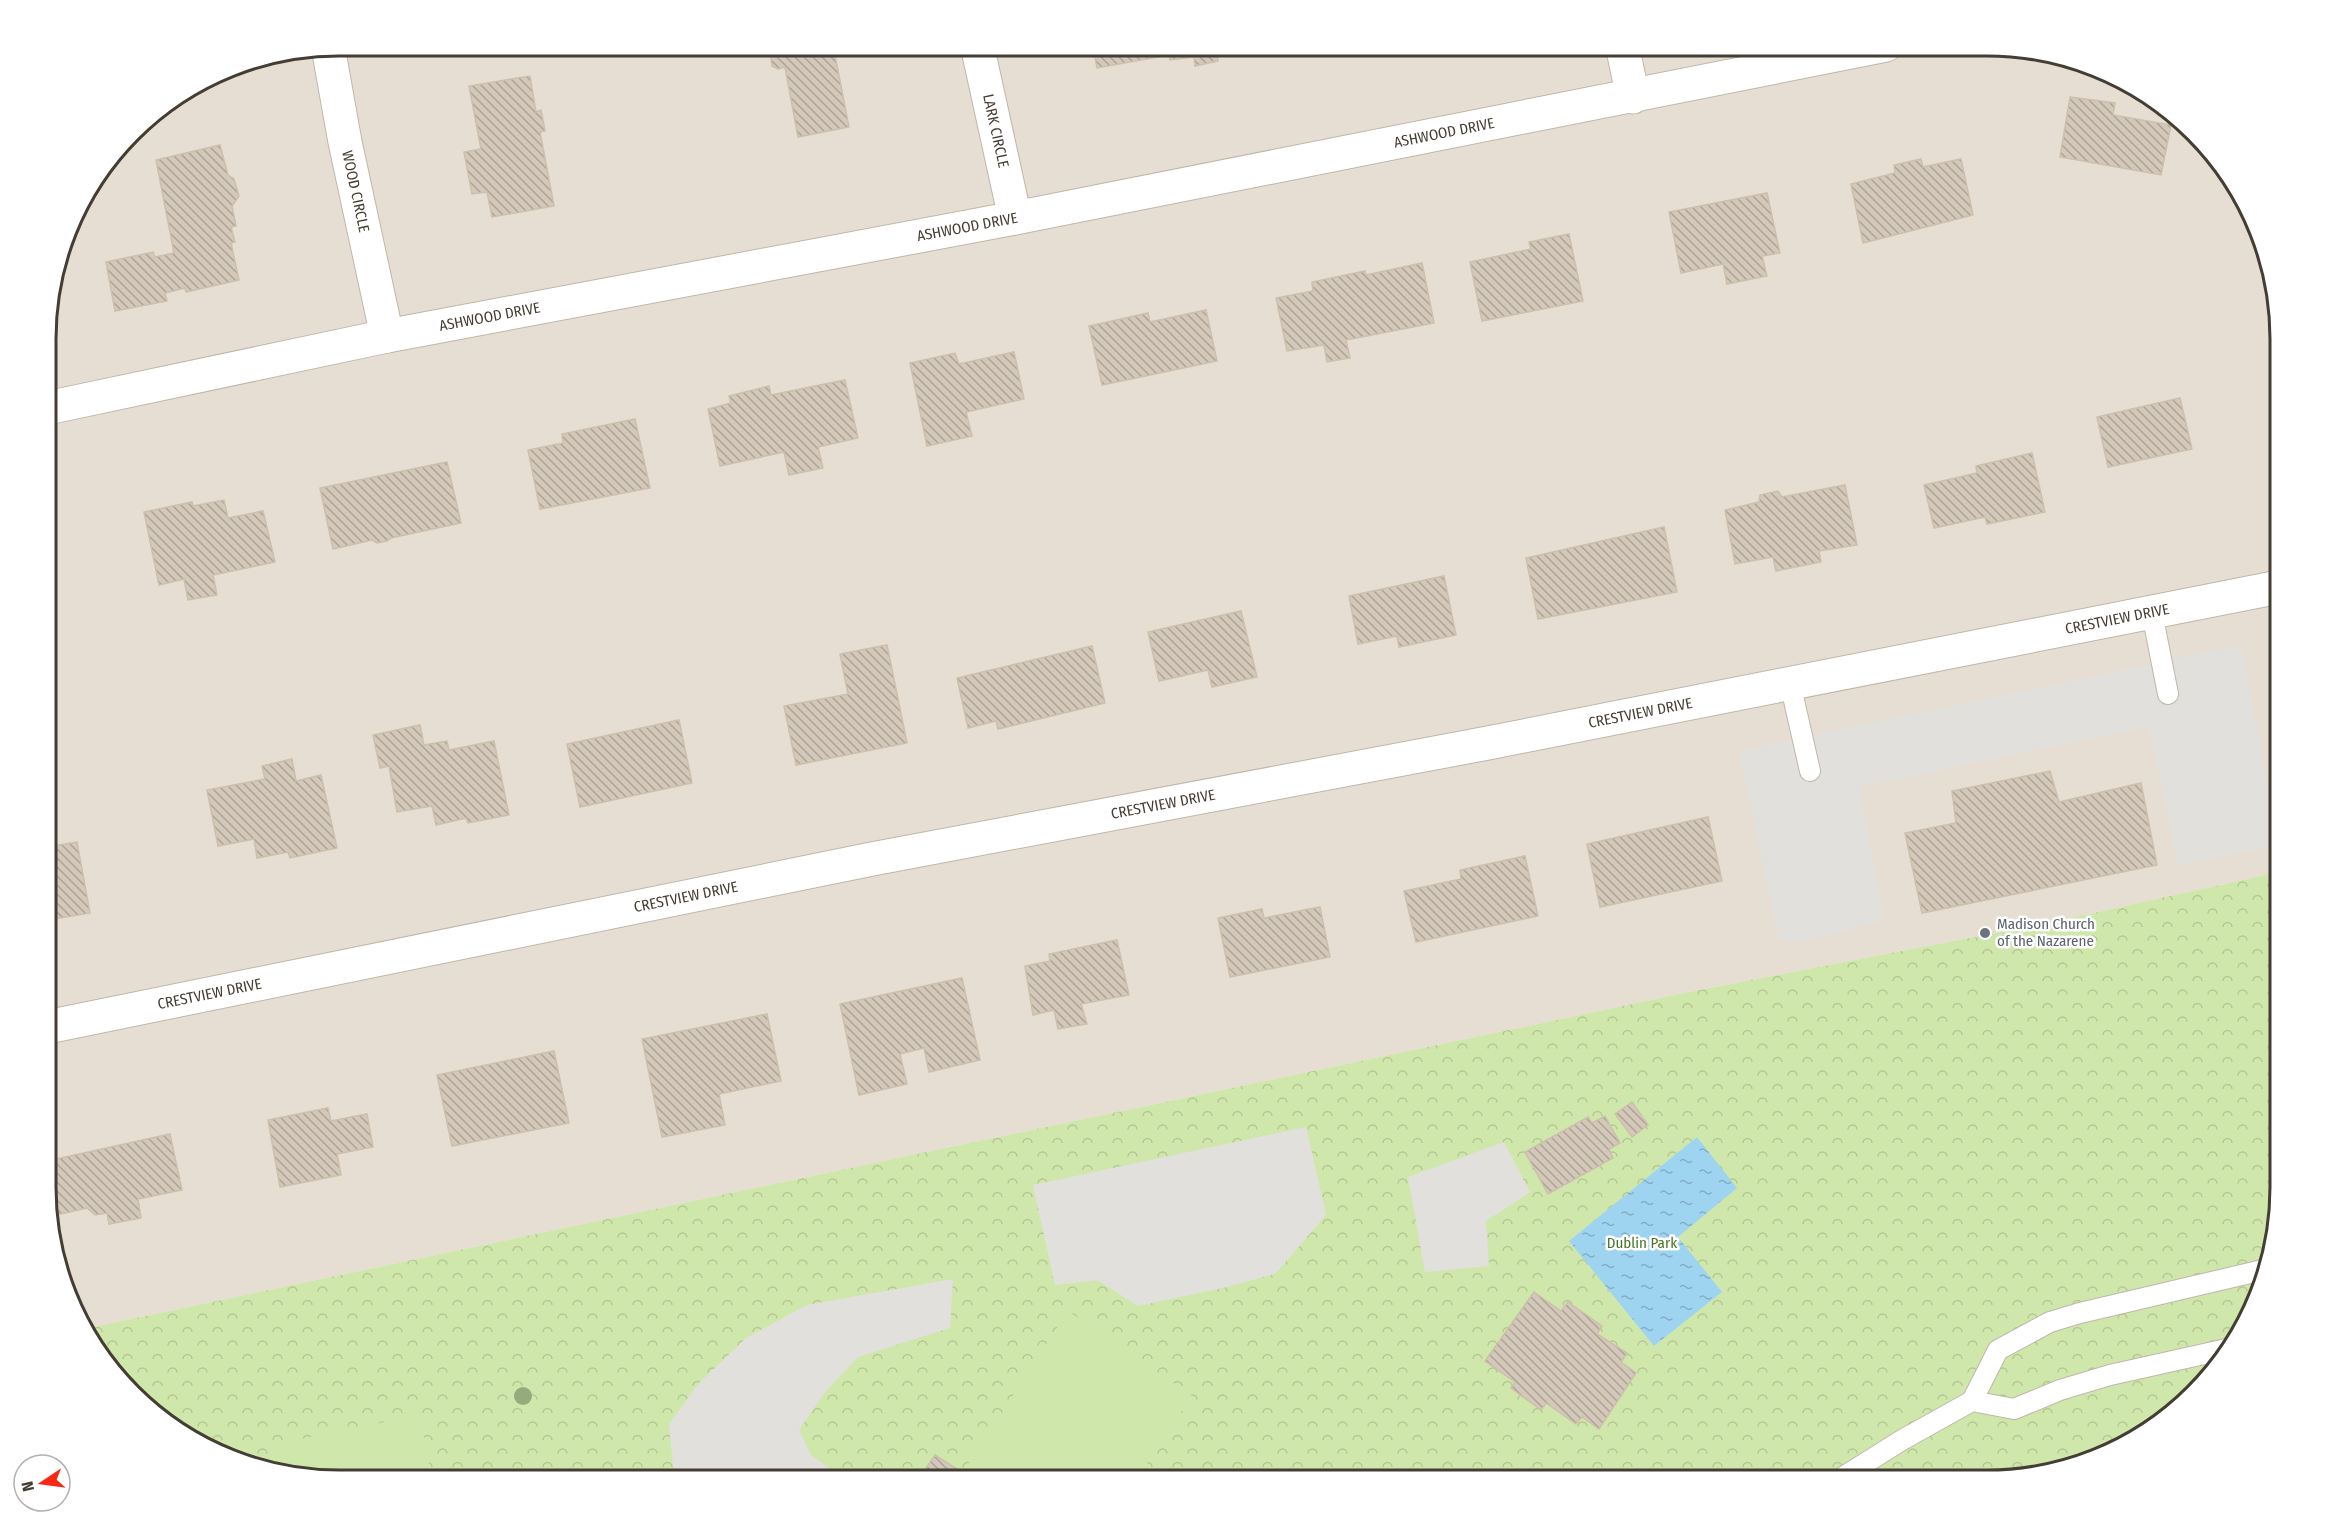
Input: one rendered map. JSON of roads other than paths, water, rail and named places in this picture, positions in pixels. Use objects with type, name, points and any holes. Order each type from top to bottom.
[{"type":"street","name":"WOOD CIRCLE","points":[[330,56],[345,142],[387,336]]},
{"type":"street","name":"LARK CIRCLE","points":[[979,56],[1015,218]]},
{"type":"street","points":[[1624,56],[1633,97]]},
{"type":"street","name":"ASHWOOD DRIVE","points":[[56,406],[387,336],[1015,218],[1832,56]]},
{"type":"street","name":"CRESTVIEW DRIVE","points":[[56,1025],[872,859],[1488,743],[2270,589]]},
{"type":"lane","points":[[2152,613],[2168,694]]},
{"type":"lane","points":[[1790,683],[1810,771]]},
{"type":"lane","points":[[1854,1470],[1972,1401],[1998,1350],[2050,1322],[2256,1272]]},
{"type":"lane","points":[[1972,1401],[2014,1409],[2060,1390],[2110,1375],[2217,1351]]},
{"type":"water","points":[[1697,1137],[1737,1188],[1678,1237],[1722,1292],[1654,1346],[1569,1241]]},
{"type":"place","name":"Madison Church of the Nazarene","points":[[1985,933]]},
{"type":"park label","name":"Dublin Park","points":[[1642,1243]]}]
